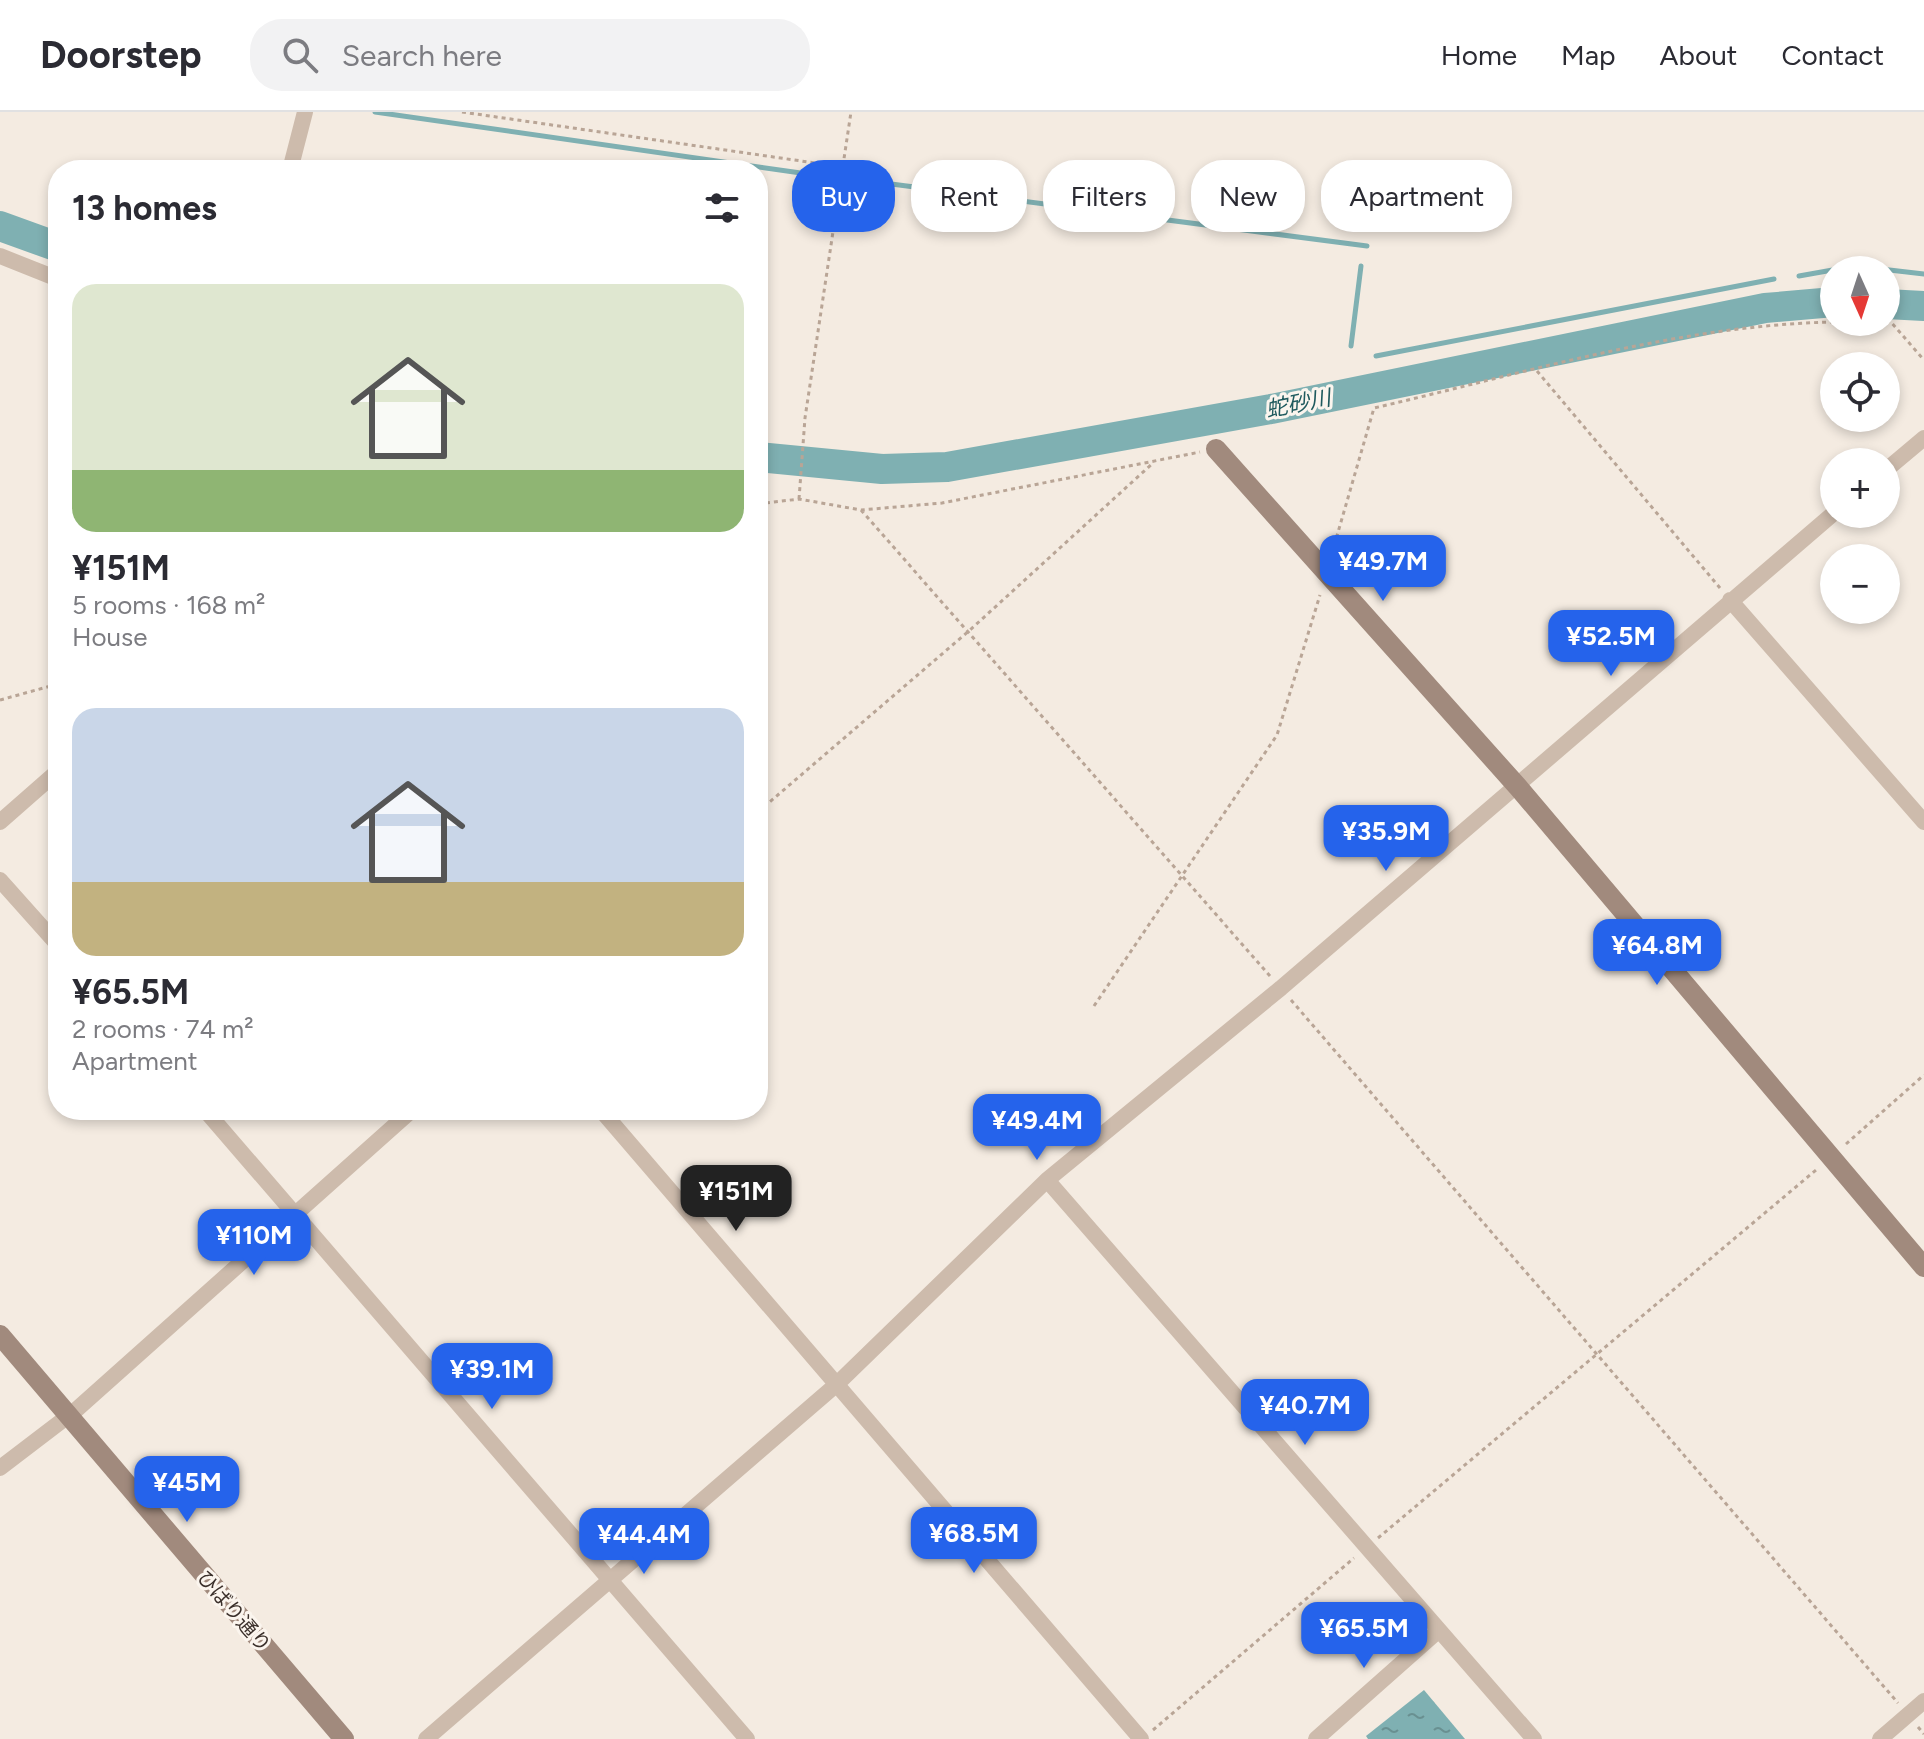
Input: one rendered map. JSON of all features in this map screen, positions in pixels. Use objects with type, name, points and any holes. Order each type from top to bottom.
[{"type":"street","points":[[293,160],[305,112]]},
{"type":"street","points":[[0,256],[48,275]]},
{"type":"street","points":[[1900,458],[1924,438]]},
{"type":"street","points":[[1216,449],[1518,787],[1924,1267]]},
{"type":"street","points":[[426,1739],[837,1384],[1047,1180],[1281,988],[1820,525]]},
{"type":"street","points":[[1730,600],[1924,822]]},
{"type":"street","points":[[0,822],[48,780]]},
{"type":"street","points":[[0,880],[48,934]]},
{"type":"street","points":[[214,1120],[296,1211],[747,1739]]},
{"type":"street","points":[[0,1468],[70,1415],[401,1120]]},
{"type":"street","points":[[610,1120],[1141,1739]]},
{"type":"street","points":[[1047,1180],[1534,1739]]},
{"type":"street","name":"ひばり通り","points":[[0,1335],[344,1739]]},
{"type":"street","points":[[1316,1739],[1439,1630]]},
{"type":"street","points":[[1880,1739],[1924,1701]]},
{"type":"path","points":[[462,112],[795,160]]},
{"type":"path","points":[[844,160],[851,112]]},
{"type":"path","points":[[799,499],[805,418],[833,232]]},
{"type":"path","points":[[1094,1006],[1277,735],[1374,408],[1705,331],[1770,323],[1820,322]]},
{"type":"path","points":[[1900,332],[1924,360]]},
{"type":"path","points":[[1537,371],[1730,600]]},
{"type":"path","points":[[768,503],[799,499],[861,510],[942,503],[1216,449]]},
{"type":"path","points":[[768,803],[970,630],[1153,463]]},
{"type":"path","points":[[861,510],[970,630],[1908,1715]]},
{"type":"path","points":[[0,700],[48,687]]},
{"type":"path","points":[[1595,1352],[1830,1158],[1924,1075]]},
{"type":"water","points":[[1424,1690],[1465,1739],[1368,1739],[1366,1736]]},
{"type":"waterway","points":[[375,112],[710,160]]},
{"type":"waterway","points":[[768,168],[792,172]]},
{"type":"waterway","points":[[895,184],[1367,246]]},
{"type":"waterway","name":"蛇砂川","points":[[0,226],[48,243]]},
{"type":"waterway","points":[[1351,346],[1361,266]]},
{"type":"waterway","points":[[1799,276],[1855,266],[1924,274]]},
{"type":"waterway","points":[[1376,356],[1774,279]]},
{"type":"waterway","name":"蛇砂川","points":[[768,458],[882,469],[947,467],[1271,409],[1765,308],[1820,303]]},
{"type":"waterway","name":"蛇砂川","points":[[1900,305],[1924,306]]}]
